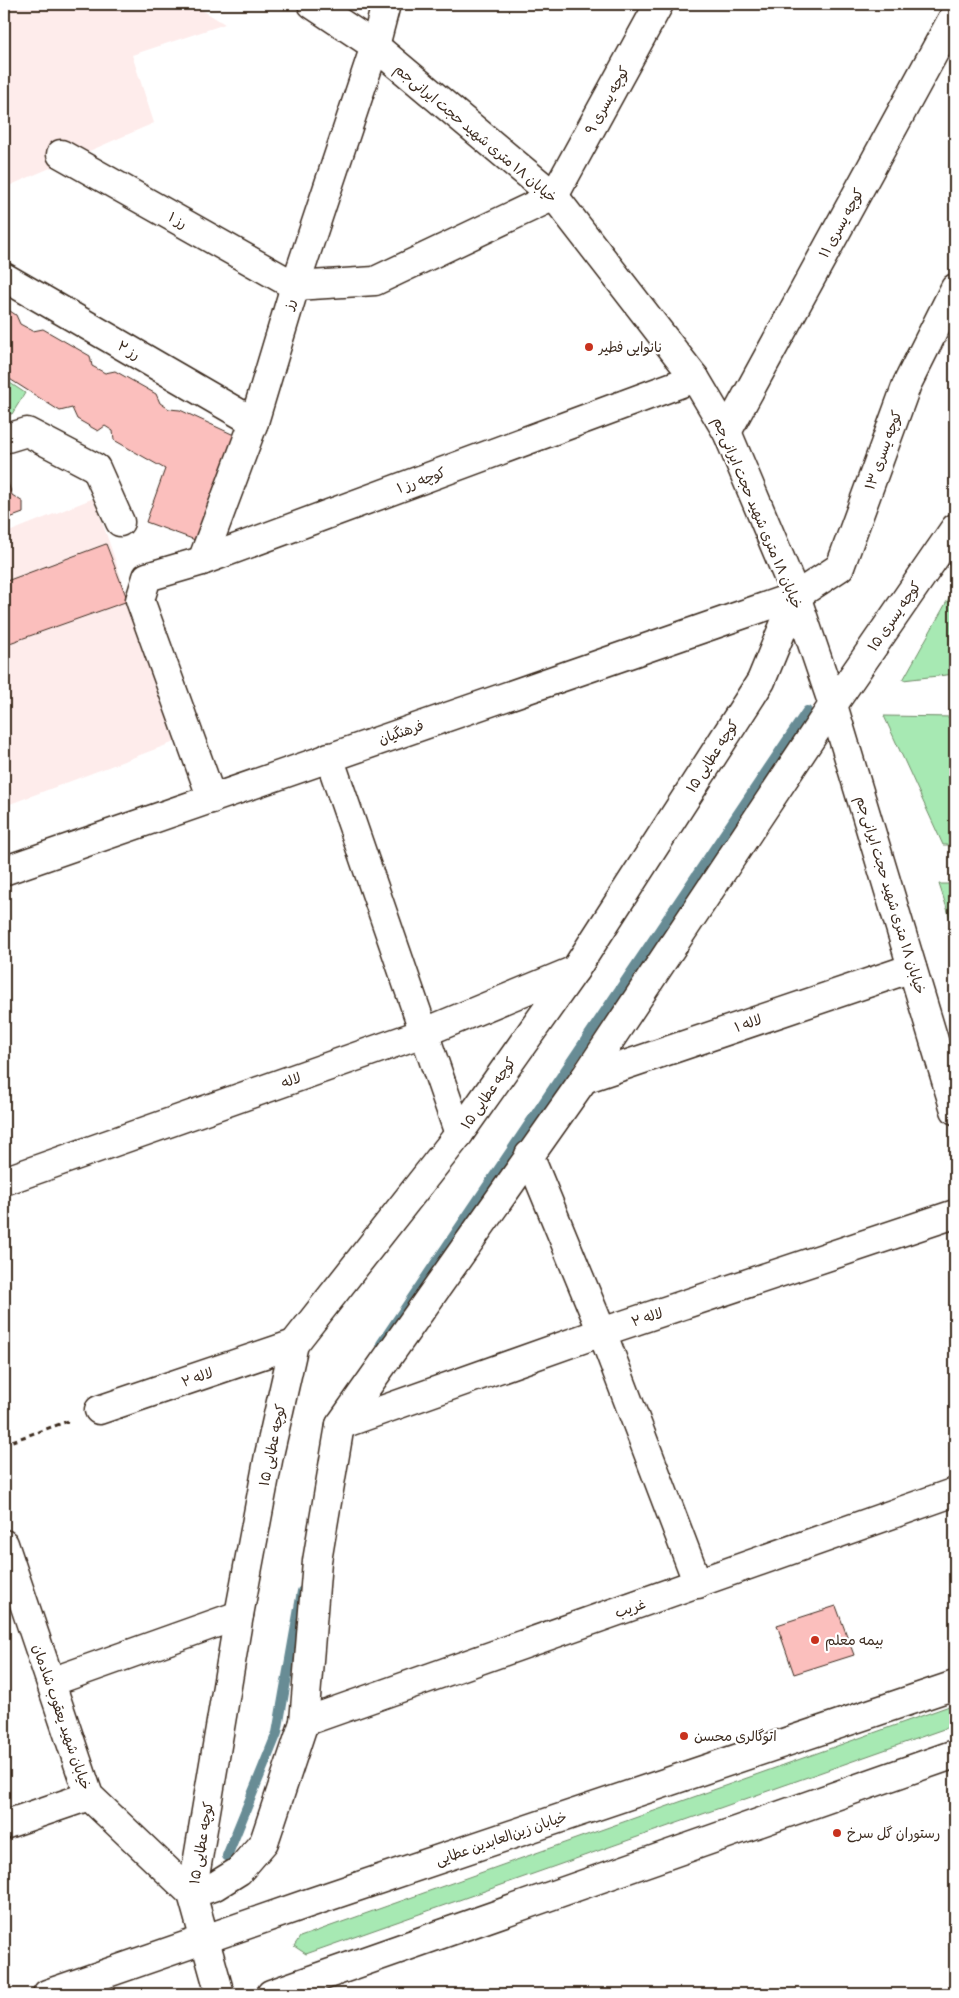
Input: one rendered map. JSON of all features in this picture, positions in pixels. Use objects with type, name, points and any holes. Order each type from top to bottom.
[{"type":"street","name":"خیابان ۱۸ متری شهید حجت ایرانی‌جم","points":[[312,4],[375,46],[554,196],[694,378],[727,432],[796,596],[833,705],[955,1110]]},
{"type":"street","name":"رز","points":[[202,561],[254,422],[295,286],[375,46],[386,4]]},
{"type":"street","name":"کوچه یسری ۹","points":[[554,196],[659,4]]},
{"type":"street","name":"کوچه یسری ۱۱","points":[[727,432],[955,14]]},
{"type":"street","name":"رز ۱","points":[[61,154],[295,286]]},
{"type":"street","points":[[295,286],[375,281],[554,196]]},
{"type":"street","name":"رز ۲","points":[[4,277],[254,422]]},
{"type":"street","name":"کوچه یسری ۱۳","points":[[796,596],[840,567],[907,384],[955,288]]},
{"type":"street","name":"کوچه رز ۱","points":[[212,799],[140,600],[146,578],[202,561],[694,378]]},
{"type":"street","points":[[4,439],[27,432],[96,468],[120,522]]},
{"type":"street","name":"کوچه یسری ۱۵","points":[[833,705],[955,528]]},
{"type":"street","name":"فرهنگیان","points":[[4,873],[329,757],[796,596]]},
{"type":"street","name":"کوچه عطایی ۱۵","points":[[796,596],[761,681],[575,970],[459,1134],[294,1344],[269,1455],[239,1615],[192,1894],[215,1886],[239,1870],[264,1842],[304,1722],[317,1561],[340,1425],[584,1079],[833,705]]},
{"type":"street","points":[[329,757],[459,1134]]},
{"type":"street","name":"لاله ۱","points":[[584,1079],[912,968]]},
{"type":"street","name":"لاله","points":[[4,1181],[423,1033],[575,970]]},
{"type":"street","points":[[529,1155],[602,1332],[698,1584]]},
{"type":"street","name":"لاله ۲","points":[[340,1425],[602,1332],[955,1214]]},
{"type":"street","name":"لاله ۲","points":[[99,1410],[294,1344]]},
{"type":"street","name":"غریب","points":[[304,1722],[955,1492]]},
{"type":"street","name":"خیابان شهید یعقوب شادمان","points":[[5,1552],[89,1796],[192,1894]]},
{"type":"street","points":[[51,1682],[239,1615]]},
{"type":"street","name":"خیابان زین‌العابدین عطایی","points":[[47,1994],[955,1685]]},
{"type":"street","points":[[271,1994],[955,1754]]},
{"type":"street","points":[[4,1825],[89,1796]]},
{"type":"street","points":[[192,1894],[220,1994]]},
{"type":"path","points":[[4,1444],[99,1410]]},
{"type":"shaded area","points":[[4,4],[192,4],[225,24],[132,55],[154,123],[4,188]]},
{"type":"shaded area","points":[[94,498],[177,741],[10,804],[4,803],[4,645],[128,601],[106,544],[4,582],[4,534]]},
{"type":"green space","points":[[4,379],[25,393],[12,414],[4,412]]},
{"type":"green space","points":[[955,587],[955,674],[903,680]]},
{"type":"green space","points":[[884,716],[955,717],[955,845],[943,845]]},
{"type":"green space","points":[[939,884],[955,884],[955,933]]},
{"type":"green space","points":[[955,1704],[955,1725],[306,1954],[294,1946],[300,1937]]},
{"type":"building","points":[[4,307],[16,315],[20,324],[33,331],[43,329],[90,356],[92,366],[105,373],[115,371],[156,394],[160,403],[169,409],[180,410],[234,435],[198,541],[146,522],[165,469],[114,440],[113,431],[105,426],[98,431],[77,419],[72,408],[60,411],[8,378],[4,364]]},
{"type":"building","points":[[4,481],[8,483],[12,495],[23,502],[23,513],[4,520]]},
{"type":"building","points":[[106,544],[128,601],[4,645],[4,582]]},
{"type":"building","name":"بیمه معلم","points":[[836,1606],[854,1655],[794,1674],[777,1625]]},
{"type":"waterway","points":[[381,1344],[807,711]]},
{"type":"waterway","points":[[227,1856],[277,1733],[302,1591]]},
{"type":"place","name":"نانوایی فطیر","points":[[589,347]]},
{"type":"place","name":"بیمه معلم","points":[[815,1640]]},
{"type":"place","name":"اتوگالری محسن","points":[[684,1736]]},
{"type":"place","name":"رستوران گل سرخ","points":[[837,1833]]}]
